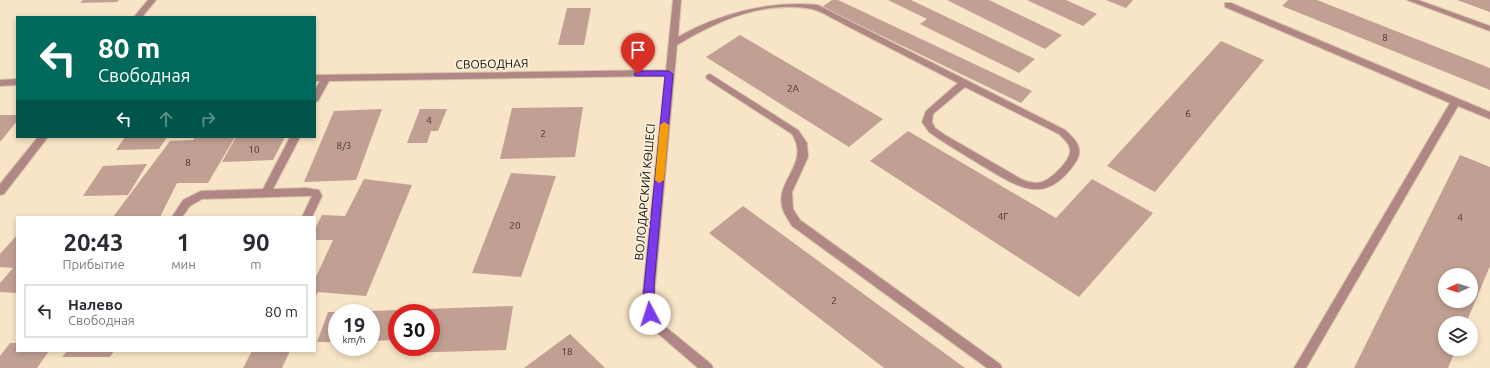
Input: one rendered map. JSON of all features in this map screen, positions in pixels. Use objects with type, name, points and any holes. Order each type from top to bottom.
[{"type":"street","points":[[139,16],[152,0]]},
{"type":"street","name":"ВОЛОДАРСКИЙ КӨШЕСІ","points":[[677,0],[648,299],[650,314],[658,327],[707,368]]},
{"type":"street","points":[[1411,0],[1490,29]]},
{"type":"street","points":[[672,44],[732,10],[755,3],[783,1],[803,3],[815,7],[965,82],[1062,132],[1074,144],[1076,152],[1074,160],[1053,181],[1046,185],[1028,186],[1017,182],[932,130],[927,122],[929,113],[965,82]]},
{"type":"street","points":[[1228,5],[1490,116]]},
{"type":"street","name":"СВОБОДНАЯ","points":[[316,78],[669,74]]},
{"type":"street","points":[[710,77],[795,132],[802,143],[803,157],[787,192],[788,209],[796,223],[996,368]]},
{"type":"street","points":[[316,97],[326,78]]},
{"type":"street","points":[[0,83],[16,82]]},
{"type":"street","points":[[1300,368],[1456,101]]},
{"type":"street","points":[[0,191],[42,138]]},
{"type":"street","points":[[267,192],[294,138]]},
{"type":"street","points":[[177,216],[184,204],[191,198],[201,194],[267,192],[315,193],[317,196],[307,216]]},
{"type":"building","points":[[83,0],[119,0],[117,2],[80,3]]},
{"type":"building","points":[[832,0],[838,0],[1032,91],[1021,103],[822,7]]},
{"type":"building","points":[[888,0],[911,0],[1035,59],[1019,73],[920,24],[927,19]]},
{"type":"building","points":[[947,0],[989,0],[1062,35],[1045,49]]},
{"type":"building","points":[[1027,0],[1066,0],[1097,14],[1083,26]]},
{"type":"building","points":[[1106,0],[1133,0],[1126,8]]},
{"type":"building","points":[[1288,0],[1317,0],[1490,68],[1490,90],[1282,6]]},
{"type":"building","points":[[1457,0],[1490,0],[1490,12]]},
{"type":"building","points":[[567,8],[591,8],[584,45],[558,45]]},
{"type":"building","points":[[740,35],[883,119],[849,147],[706,57]]},
{"type":"building","points":[[1221,41],[1264,60],[1155,192],[1107,166]]},
{"type":"building","points":[[583,107],[575,157],[500,159],[512,108]]},
{"type":"building","points":[[382,109],[356,180],[304,182],[334,111]]},
{"type":"building","points":[[420,109],[447,109],[438,131],[431,131],[427,143],[407,143]]},
{"type":"building","points":[[0,115],[16,115],[16,122],[0,142]]},
{"type":"building","points":[[908,131],[1056,218],[1092,179],[1153,213],[1079,297],[870,161]]},
{"type":"building","points":[[124,138],[166,138],[159,149],[116,150]]},
{"type":"building","points":[[194,138],[234,138],[208,183],[177,183],[160,216],[114,216],[170,141],[193,140]]},
{"type":"building","points":[[235,138],[284,138],[273,160],[222,162]]},
{"type":"building","points":[[1460,155],[1490,167],[1490,266],[1478,294],[1478,268],[1438,268],[1438,308],[1472,308],[1469,316],[1438,316],[1438,356],[1453,356],[1448,368],[1354,368]]},
{"type":"building","points":[[147,164],[128,195],[83,196],[103,166]]},
{"type":"building","points":[[511,173],[556,176],[521,277],[472,273]]},
{"type":"building","points":[[364,179],[412,185],[366,296],[318,292],[316,296],[316,277],[333,240],[316,240],[316,227],[322,215],[345,216]]},
{"type":"building","points":[[743,206],[965,368],[884,368],[709,233]]},
{"type":"building","points":[[16,236],[16,293],[0,292],[0,283],[13,268],[0,267],[0,254]]},
{"type":"building","points":[[513,306],[506,350],[440,352],[440,309]]},
{"type":"building","points":[[388,310],[388,340],[380,341],[380,311]]},
{"type":"building","points":[[328,312],[328,342],[317,342]]},
{"type":"building","points":[[570,334],[605,368],[524,368]]},
{"type":"building","points":[[10,343],[16,343],[16,352],[48,352],[37,368],[0,368],[0,356]]},
{"type":"building","points":[[66,352],[113,352],[110,357],[62,357]]},
{"type":"building","points":[[251,352],[290,352],[282,368],[243,368]]},
{"type":"slow traffic","points":[[659,180],[664,125]]},
{"type":"route","points":[[638,74],[669,74],[649,284],[648,299],[650,314]]}]
